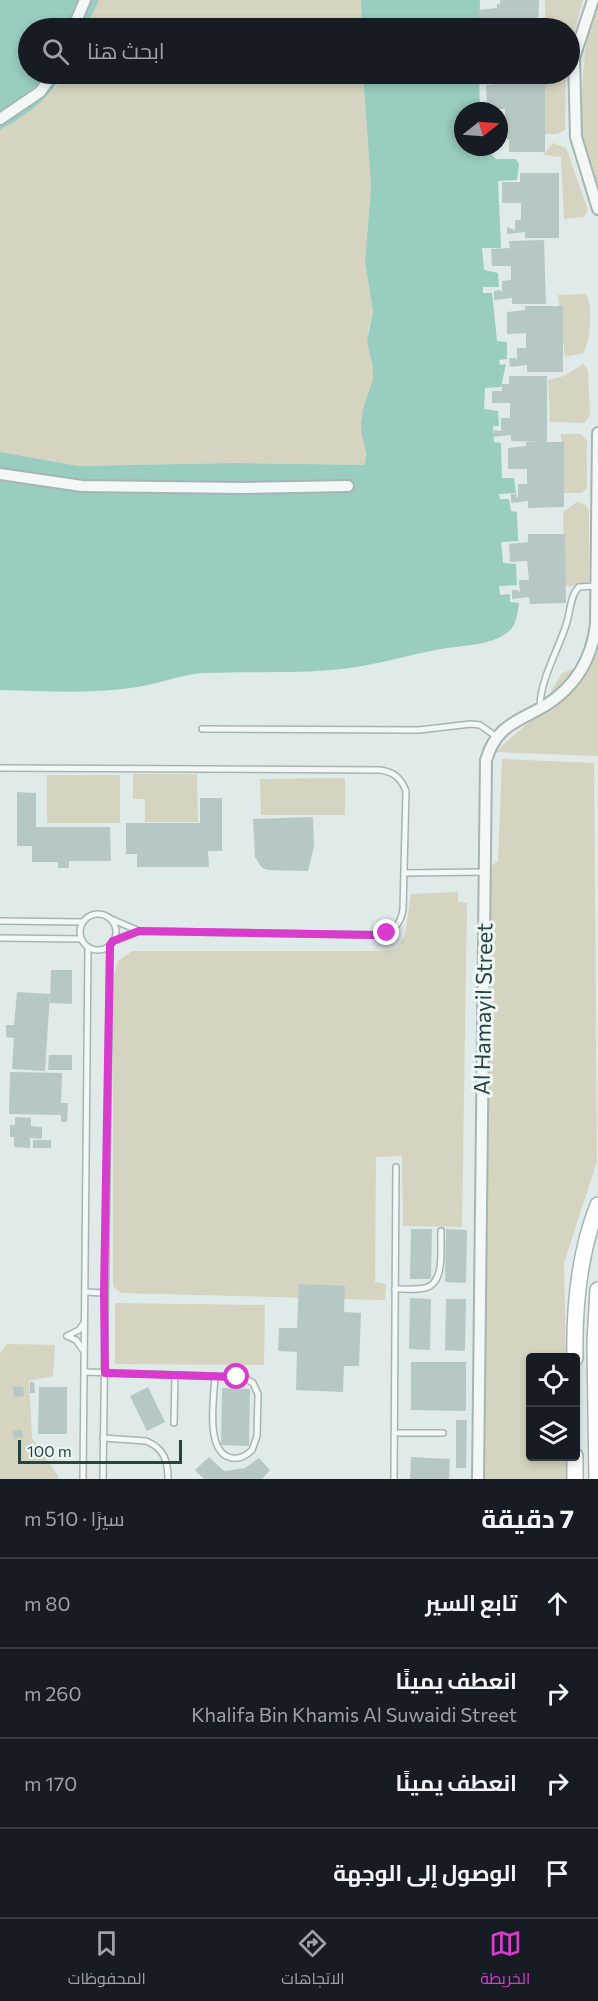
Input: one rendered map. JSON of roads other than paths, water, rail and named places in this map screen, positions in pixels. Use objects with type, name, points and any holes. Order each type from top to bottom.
[{"type":"main road","points":[[575,1353],[579,1278],[598,1205]]},
{"type":"main road","points":[[597,1479],[596,1311],[598,1290]]},
{"type":"main road","points":[[575,1461],[575,1479]]},
{"type":"street","points":[[77,18],[85,0]]},
{"type":"street","points":[[580,40],[593,0]]},
{"type":"street","points":[[0,119],[40,92],[46,84]]},
{"type":"street","points":[[575,84],[576,137],[598,209]]},
{"type":"street","name":"Al Hamayil Street","points":[[478,1479],[485,770],[489,750],[497,737],[514,721],[540,708],[567,688],[580,672],[590,654],[596,624],[598,433]]},
{"type":"street","points":[[0,474],[82,486],[244,488],[348,486]]},
{"type":"lane","points":[[540,708],[542,687],[564,631],[574,593],[579,587],[597,586]]},
{"type":"lane","points":[[202,729],[420,730],[471,724],[478,725],[497,737]]},
{"type":"lane","points":[[0,768],[389,771],[397,776],[406,791],[403,909],[400,921],[393,930],[382,935],[139,931],[97,914],[89,916],[83,922],[80,930],[81,939],[88,947],[100,950],[139,931]]},
{"type":"lane","points":[[405,873],[484,872]]},
{"type":"lane","points":[[103,1479],[104,1293],[112,943],[115,929],[109,918]]},
{"type":"lane","points":[[0,921],[83,922]]},
{"type":"lane","points":[[0,938],[81,939]]},
{"type":"lane","points":[[83,1479],[88,947]]},
{"type":"lane","points":[[394,1479],[396,1167]]},
{"type":"lane","points":[[395,1289],[425,1288],[436,1280],[439,1270],[441,1231]]},
{"type":"lane","points":[[85,1292],[104,1293]]},
{"type":"lane","points":[[84,1352],[76,1340],[67,1336],[79,1330],[85,1322]]},
{"type":"lane","points":[[84,1372],[105,1373],[214,1376],[237,1377],[249,1380],[258,1394],[256,1443],[252,1450],[239,1458],[231,1458],[224,1454],[214,1439],[214,1376]]},
{"type":"lane","points":[[174,1423],[175,1375]]},
{"type":"lane","points":[[395,1432],[443,1433]]},
{"type":"lane","points":[[103,1438],[146,1441],[152,1444],[166,1459],[168,1479]]}]
